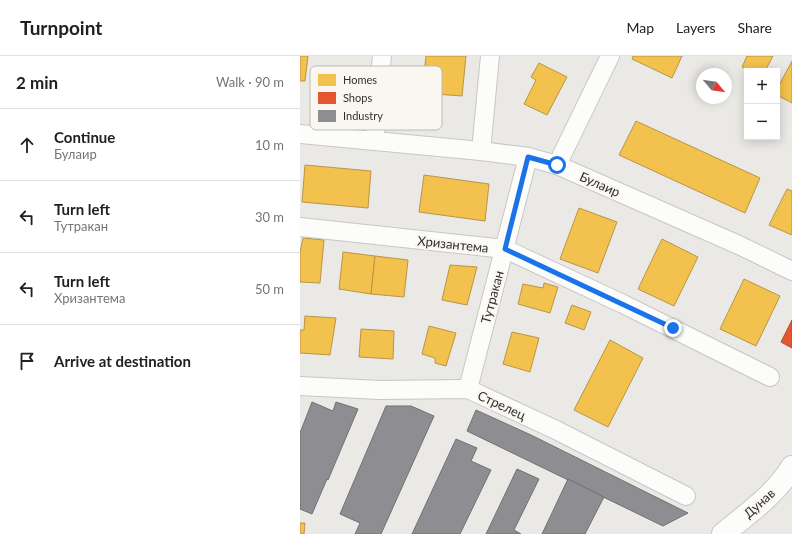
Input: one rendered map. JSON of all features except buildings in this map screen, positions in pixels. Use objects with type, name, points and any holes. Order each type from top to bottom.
[{"type":"main road","name":"Дунав","points":[[722,534],[760,504],[785,478],[792,467]]},
{"type":"street","points":[[381,66],[382,56]]},
{"type":"street","points":[[481,151],[490,56]]},
{"type":"street","points":[[557,165],[610,56]]},
{"type":"street","points":[[374,141],[375,130]]},
{"type":"street","name":"Булаир","points":[[300,134],[481,151],[528,157],[557,165],[741,246],[792,271]]},
{"type":"street","name":"Тутракан","points":[[468,389],[528,157]]},
{"type":"street","name":"Хризантема","points":[[300,227],[505,249],[666,325],[770,377]]},
{"type":"street","name":"Стрелец","points":[[300,386],[379,390],[468,389],[556,430],[686,496]]},
{"type":"route","points":[[557,165],[528,157],[505,249],[673,328]]}]
